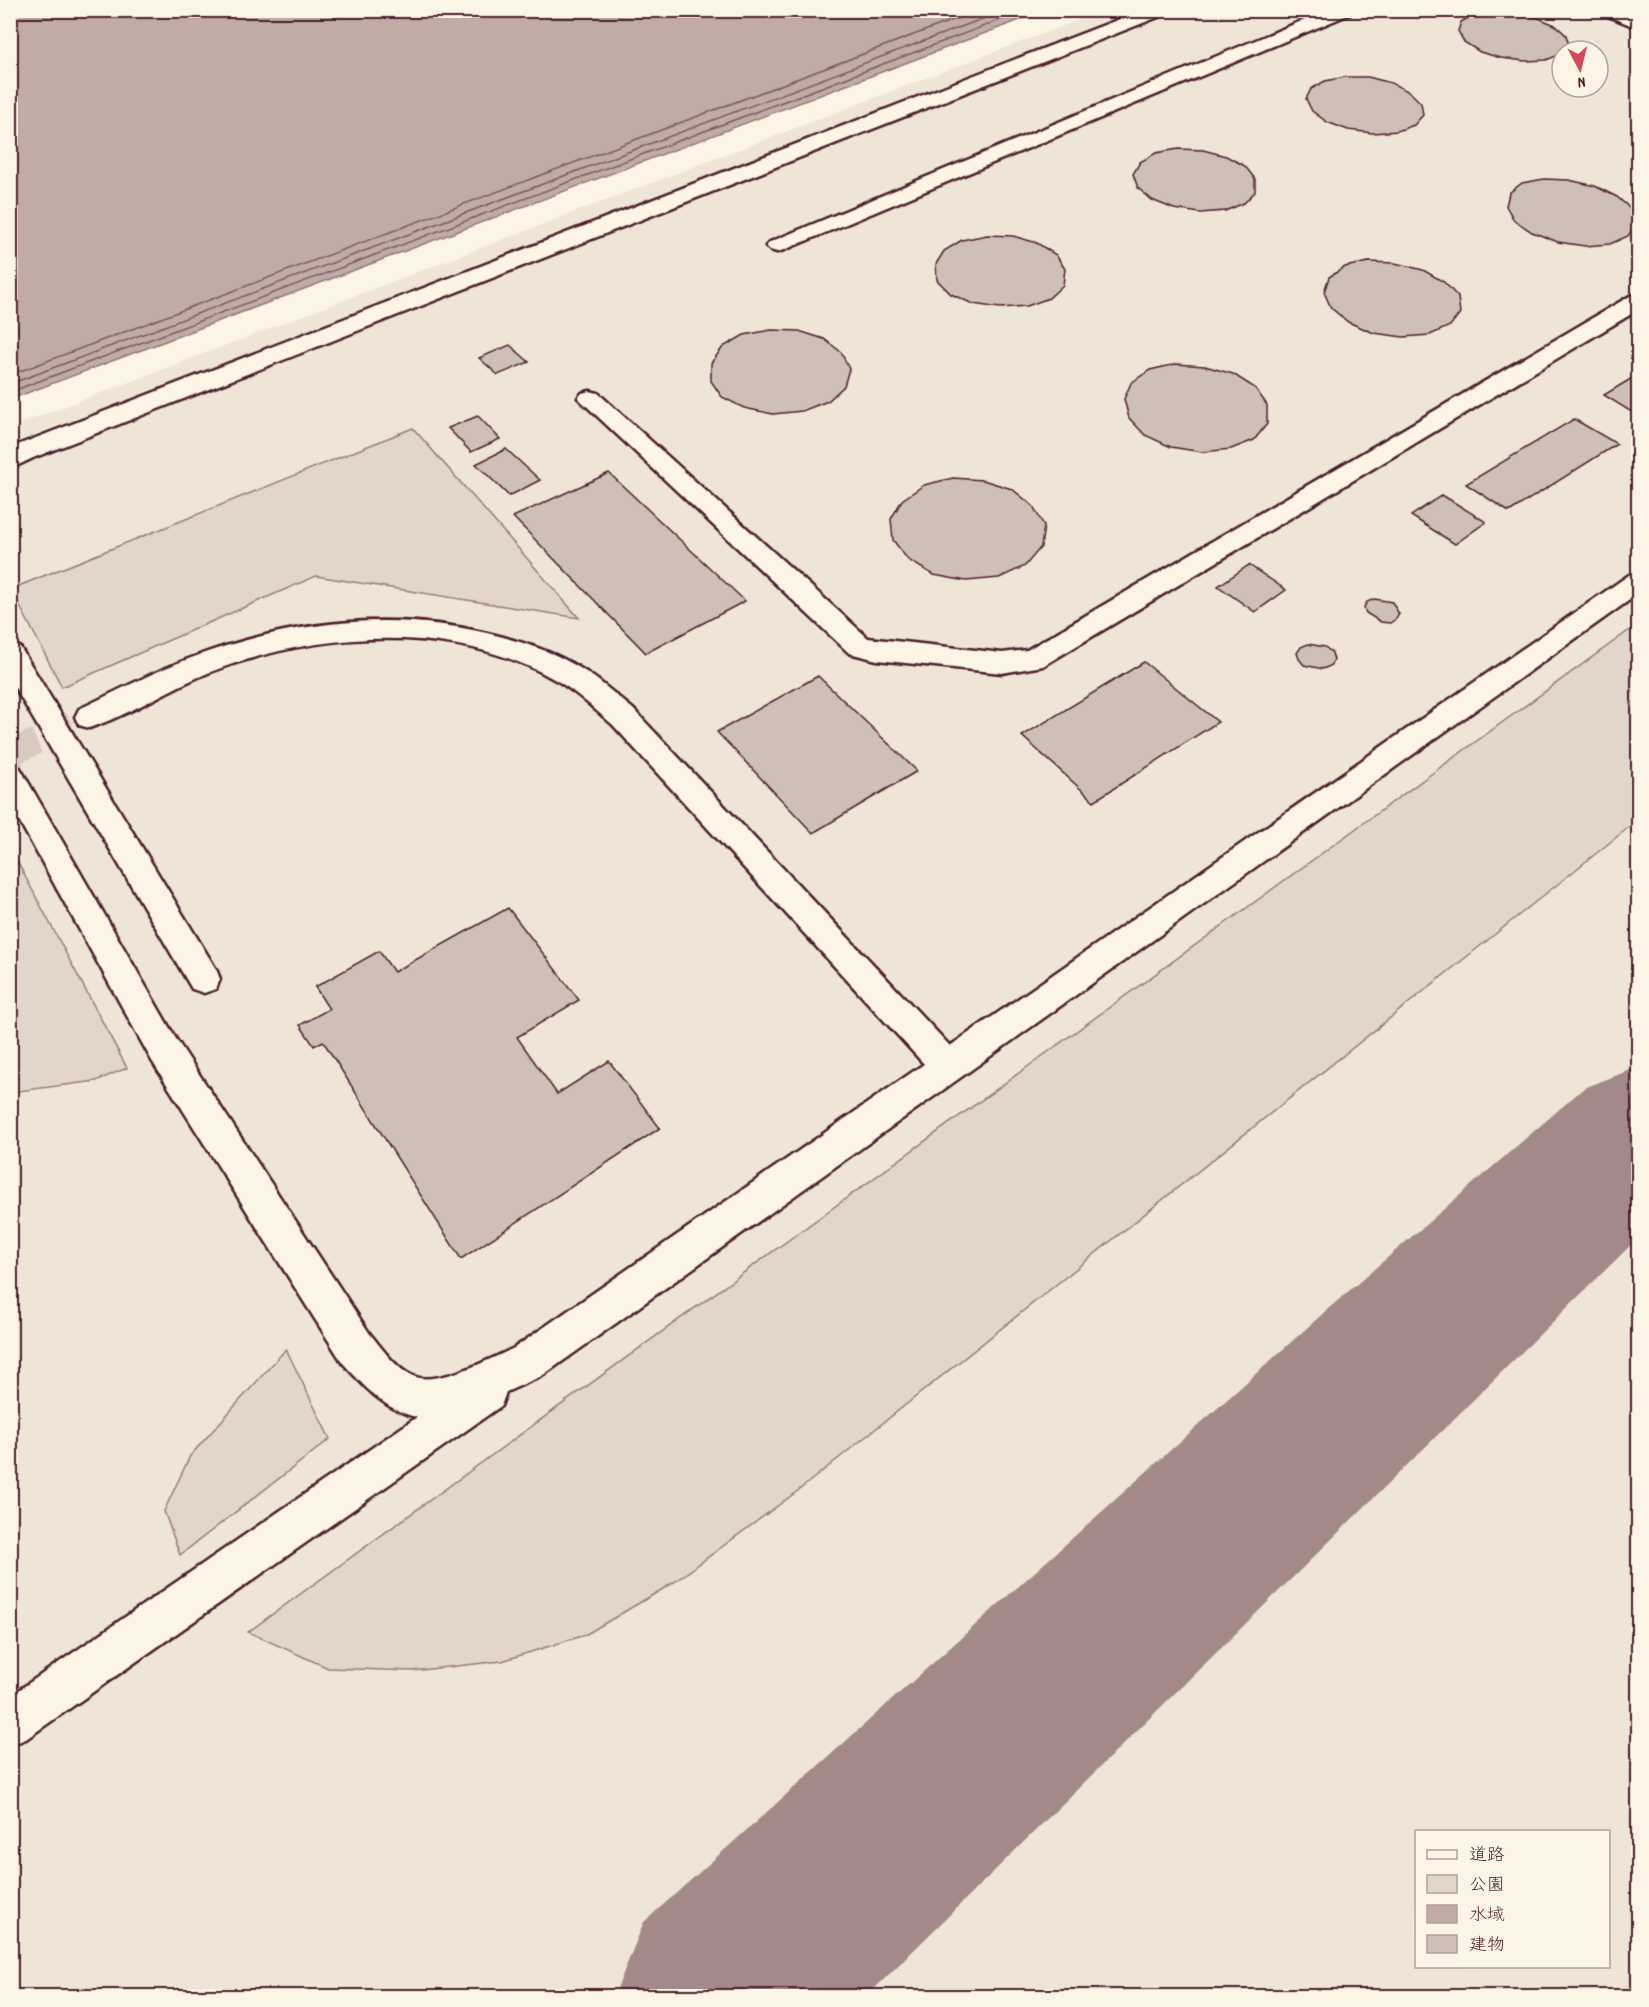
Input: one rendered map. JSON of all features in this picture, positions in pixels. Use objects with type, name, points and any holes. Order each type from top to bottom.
[{"type":"lane","points":[[10,461],[24,452],[1160,10]]},
{"type":"lane","points":[[777,246],[1344,10]]},
{"type":"lane","points":[[1609,10],[1638,23]]},
{"type":"lane","points":[[590,398],[859,646],[877,650],[1002,663],[1033,658],[1638,301]]},
{"type":"lane","points":[[10,1723],[528,1362],[1638,581]]},
{"type":"lane","points":[[89,717],[199,666],[291,637],[348,630],[400,629],[447,634],[499,645],[540,660],[573,677],[623,717],[947,1066]]},
{"type":"lane","points":[[10,654],[204,979]]},
{"type":"lane","points":[[10,776],[164,1050],[356,1348],[381,1377],[413,1397],[458,1393],[528,1362]]},
{"type":"shaded area","points":[[1102,11],[1638,11],[1638,1996],[11,1996],[11,427]]},
{"type":"green space","points":[[413,428],[579,618],[316,576],[62,687],[11,589]]},
{"type":"green space","points":[[1638,624],[1638,820],[799,1490],[673,1583],[585,1635],[502,1661],[412,1671],[328,1668],[248,1632]]},
{"type":"green space","points":[[11,850],[127,1068],[96,1081],[11,1092]]},
{"type":"green space","points":[[286,1349],[330,1439],[180,1555],[164,1511],[190,1456]]},
{"type":"water","points":[[11,10],[1044,10],[1044,11],[11,399]]},
{"type":"building","points":[[1491,11],[1513,12],[1536,17],[1555,25],[1567,39],[1550,39],[1550,58],[1546,60],[1525,61],[1501,58],[1480,52],[1464,42],[1458,31],[1461,22],[1473,15]]},
{"type":"building","points":[[1345,77],[1368,77],[1391,83],[1410,92],[1421,103],[1423,115],[1414,125],[1397,131],[1373,133],[1348,130],[1327,122],[1312,111],[1306,99],[1311,89],[1325,81]]},
{"type":"building","points":[[1178,149],[1203,150],[1226,156],[1245,166],[1255,179],[1255,192],[1244,203],[1225,211],[1200,213],[1174,209],[1152,200],[1138,188],[1133,174],[1140,162],[1156,153]]},
{"type":"building","points":[[1544,179],[1569,180],[1595,186],[1617,197],[1632,210],[1636,224],[1628,236],[1610,244],[1585,246],[1558,242],[1532,232],[1514,220],[1506,206],[1509,193],[1522,183]]},
{"type":"building","points":[[987,235],[1013,236],[1037,243],[1056,255],[1065,269],[1063,285],[1049,298],[1027,306],[1000,308],[973,304],[951,294],[937,280],[936,264],[944,251],[962,240]]},
{"type":"building","points":[[1368,262],[1395,263],[1423,270],[1444,282],[1458,297],[1460,313],[1450,326],[1430,335],[1403,337],[1374,333],[1348,322],[1331,308],[1324,292],[1329,277],[1345,267]]},
{"type":"building","points":[[771,330],[799,331],[824,339],[841,352],[849,369],[844,386],[828,401],[802,411],[773,414],[744,408],[722,397],[711,381],[711,363],[723,347],[744,335]]},
{"type":"building","points":[[510,345],[529,362],[498,375],[479,358]]},
{"type":"building","points":[[1176,364],[1205,366],[1233,374],[1255,388],[1267,405],[1267,424],[1254,440],[1231,449],[1202,452],[1171,447],[1145,435],[1129,418],[1124,399],[1131,383],[1150,370]]},
{"type":"building","points":[[1634,377],[1638,380],[1638,416],[1604,395]]},
{"type":"building","points":[[478,416],[500,439],[471,452],[448,428]]},
{"type":"building","points":[[1574,419],[1617,444],[1509,512],[1466,484]]},
{"type":"building","points":[[506,449],[540,480],[509,496],[476,464]]},
{"type":"building","points":[[609,473],[745,601],[646,653],[513,517]]},
{"type":"building","points":[[953,478],[983,480],[1012,489],[1033,506],[1044,526],[1041,547],[1025,566],[999,578],[966,581],[934,575],[908,560],[893,540],[891,519],[902,500],[924,485]]},
{"type":"building","points":[[1442,495],[1486,522],[1455,544],[1411,516]]},
{"type":"building","points":[[1249,565],[1286,590],[1255,612],[1218,586]]},
{"type":"building","points":[[1374,599],[1392,602],[1399,614],[1396,619],[1390,623],[1381,622],[1366,613],[1364,607],[1367,602]]},
{"type":"building","points":[[1308,644],[1325,647],[1332,653],[1334,660],[1330,666],[1323,669],[1304,665],[1297,653],[1301,647]]},
{"type":"building","points":[[1144,662],[1218,722],[1094,801],[1022,736]]},
{"type":"building","points":[[818,676],[917,771],[813,833],[717,732]]},
{"type":"building","points":[[508,908],[579,1000],[517,1037],[557,1094],[609,1061],[660,1128],[461,1259],[323,1041],[314,1046],[300,1025],[329,1009],[315,987],[379,951],[394,972]]},
{"type":"taxiway","points":[[718,1996],[1387,1368],[1638,1137]]},
{"type":"tunnel","points":[[13,752],[89,717]]},
{"type":"tunnel","points":[[10,753],[16,750]]}]
